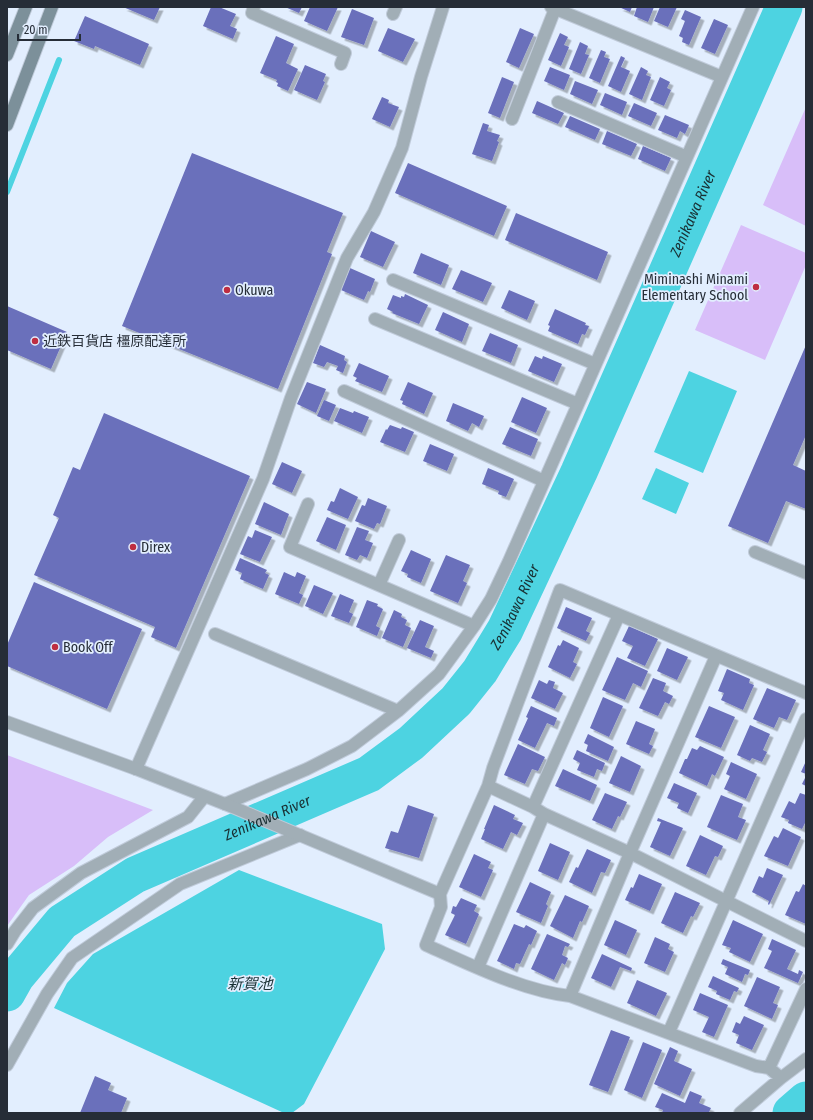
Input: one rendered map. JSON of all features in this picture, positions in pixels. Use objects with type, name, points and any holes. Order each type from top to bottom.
[{"type":"main road","points":[[7,55],[26,7]]},
{"type":"main road","points":[[7,125],[52,7]]},
{"type":"street","points":[[254,7],[252,13],[345,53],[341,64]]},
{"type":"street","points":[[136,769],[263,479],[291,398],[347,258],[374,212],[402,148],[421,77],[443,7]]},
{"type":"street","points":[[230,806],[352,746],[398,711],[439,674],[474,626],[491,599],[753,7]]},
{"type":"street","points":[[512,118],[553,8],[722,77]]},
{"type":"street","points":[[558,102],[686,158]]},
{"type":"street","points":[[393,280],[595,364]]},
{"type":"street","points":[[376,319],[578,404]]},
{"type":"street","points":[[344,391],[544,481]]},
{"type":"street","points":[[308,504],[290,547],[474,626]]},
{"type":"street","points":[[379,585],[399,540]]},
{"type":"street","points":[[755,552],[806,573]]},
{"type":"street","points":[[781,1078],[769,1068],[756,1066],[570,996],[553,994],[523,985],[426,945],[441,907],[440,894],[488,786],[493,768],[560,590],[806,693]]},
{"type":"street","points":[[533,807],[619,615]]},
{"type":"street","points":[[215,634],[398,711]]},
{"type":"street","points":[[570,996],[630,852],[716,656]]},
{"type":"street","points":[[669,1032],[806,719]]},
{"type":"street","points":[[7,722],[136,769],[230,806],[440,894]]},
{"type":"street","points":[[488,786],[533,807],[544,814],[630,852],[806,941]]},
{"type":"street","points":[[7,944],[34,908],[81,873],[188,818],[204,797]]},
{"type":"street","points":[[478,967],[544,814]]},
{"type":"street","points":[[7,1064],[47,994],[72,958],[180,884],[300,836]]},
{"type":"street","points":[[769,1068],[806,989]]},
{"type":"street","points":[[740,1113],[806,1059]]},
{"type":"shaded area","points":[[806,107],[806,226],[763,205]]},
{"type":"shaded area","points":[[741,225],[806,253],[806,265],[765,360],[695,330]]},
{"type":"shaded area","points":[[7,755],[153,810],[108,837],[74,866],[29,895],[7,926]]},
{"type":"water","points":[[689,371],[737,391],[703,473],[654,452]]},
{"type":"water","points":[[656,468],[689,483],[676,514],[642,499]]},
{"type":"water","name":"新賀池","points":[[239,870],[382,924],[385,949],[304,1104],[292,1113],[284,1113],[54,1008],[67,983],[93,954]]},
{"type":"building","points":[[123,7],[160,7],[154,20]]},
{"type":"building","points":[[211,7],[219,7],[236,14],[230,26],[237,29],[233,39],[203,26]]},
{"type":"building","points":[[285,7],[302,7],[299,13]]},
{"type":"building","points":[[310,7],[338,7],[327,31],[304,21]]},
{"type":"building","points":[[619,7],[632,7],[630,12]]},
{"type":"building","points":[[637,7],[654,7],[648,22],[634,16]]},
{"type":"building","points":[[660,7],[677,7],[668,27],[654,21]]},
{"type":"building","points":[[352,9],[374,18],[364,45],[341,37]]},
{"type":"building","points":[[685,10],[701,17],[689,45],[682,42],[683,38],[679,36],[685,21],[681,19]]},
{"type":"building","points":[[85,16],[149,44],[140,65],[95,46],[94,49],[74,41]]},
{"type":"building","points":[[714,19],[728,25],[715,54],[701,48]]},
{"type":"building","points":[[388,28],[415,39],[403,62],[378,51]]},
{"type":"building","points":[[520,28],[534,34],[519,68],[506,62]]},
{"type":"building","points":[[560,33],[568,37],[564,45],[569,47],[561,66],[548,60]]},
{"type":"building","points":[[276,36],[294,44],[286,63],[298,69],[288,91],[277,86],[277,80],[260,73]]},
{"type":"building","points":[[580,42],[588,46],[585,54],[589,55],[581,74],[569,69]]},
{"type":"building","points":[[601,50],[606,52],[604,57],[610,59],[600,83],[589,78]]},
{"type":"building","points":[[621,56],[625,58],[621,67],[630,71],[621,92],[608,86]]},
{"type":"building","points":[[305,65],[326,74],[323,81],[325,82],[317,100],[294,90]]},
{"type":"building","points":[[550,67],[570,75],[564,90],[544,81]]},
{"type":"building","points":[[641,67],[648,71],[646,75],[651,77],[642,100],[629,94]]},
{"type":"building","points":[[502,77],[514,82],[500,118],[488,113]]},
{"type":"building","points":[[660,77],[670,82],[667,88],[671,90],[664,106],[650,100]]},
{"type":"building","points":[[575,81],[598,90],[592,104],[570,94]]},
{"type":"building","points":[[605,93],[627,102],[622,115],[600,105]]},
{"type":"building","points":[[382,97],[389,100],[388,103],[399,107],[390,127],[372,119]]},
{"type":"building","points":[[537,101],[564,113],[558,124],[532,113]]},
{"type":"building","points":[[634,103],[657,113],[651,126],[628,116]]},
{"type":"building","points":[[665,115],[689,125],[685,134],[680,131],[677,138],[658,130]]},
{"type":"building","points":[[570,116],[600,129],[595,140],[565,127]]},
{"type":"building","points":[[483,123],[489,125],[487,131],[500,135],[492,161],[472,154]]},
{"type":"building","points":[[607,131],[637,144],[631,156],[602,144]]},
{"type":"building","points":[[643,146],[671,158],[665,171],[638,159]]},
{"type":"building","name":"Okuwa","points":[[192,153],[343,213],[327,252],[332,254],[278,389],[122,326]]},
{"type":"building","points":[[408,163],[507,206],[494,236],[395,193]]},
{"type":"building","points":[[516,213],[608,252],[597,280],[505,240]]},
{"type":"building","points":[[371,231],[395,242],[383,267],[360,257]]},
{"type":"building","points":[[421,253],[449,265],[441,285],[413,273]]},
{"type":"building","points":[[350,268],[375,279],[370,292],[368,291],[364,300],[341,290]]},
{"type":"building","points":[[461,270],[492,283],[483,302],[452,289]]},
{"type":"building","points":[[509,290],[535,301],[527,320],[501,308]]},
{"type":"building","points":[[405,294],[428,305],[419,324],[392,313],[393,312],[387,309],[393,295],[401,298],[401,296],[404,297]]},
{"type":"building","name":"近鉄百貨店 橿原配達所","points":[[7,306],[67,332],[51,369],[7,350]]},
{"type":"building","points":[[555,309],[586,323],[585,325],[589,326],[585,335],[582,334],[578,344],[548,331],[550,326],[548,325]]},
{"type":"building","points":[[443,312],[469,324],[462,342],[435,330]]},
{"type":"building","points":[[490,333],[518,345],[511,363],[482,351]]},
{"type":"building","points":[[320,345],[345,356],[344,360],[347,362],[343,373],[336,370],[338,366],[327,362],[324,367],[313,363]]},
{"type":"building","points":[[806,345],[806,435],[793,465],[806,471],[806,509],[786,501],[768,543],[728,526]]},
{"type":"building","points":[[535,356],[542,359],[543,356],[562,364],[554,382],[528,371]]},
{"type":"building","points":[[359,363],[389,376],[382,392],[355,381],[357,378],[353,376]]},
{"type":"building","points":[[307,382],[326,389],[316,413],[297,404]]},
{"type":"building","points":[[408,382],[433,393],[424,414],[402,404],[403,401],[400,400]]},
{"type":"building","points":[[522,397],[547,408],[536,433],[511,422]]},
{"type":"building","points":[[324,400],[336,405],[329,421],[317,416]]},
{"type":"building","points":[[453,403],[484,416],[479,427],[472,423],[468,431],[446,421]]},
{"type":"building","points":[[340,408],[353,413],[354,411],[369,417],[362,433],[334,421]]},
{"type":"building","name":"Direx","points":[[104,413],[250,476],[176,648],[151,637],[155,627],[34,575],[59,518],[53,515],[73,467],[80,470]]},
{"type":"building","points":[[390,425],[401,429],[402,427],[414,432],[405,452],[380,442],[386,429],[387,430]]},
{"type":"building","points":[[510,427],[538,439],[531,456],[502,444]]},
{"type":"building","points":[[430,444],[454,454],[447,471],[423,461]]},
{"type":"building","points":[[282,462],[302,471],[292,493],[272,484]]},
{"type":"building","points":[[488,468],[514,479],[506,497],[498,494],[499,491],[482,484]]},
{"type":"building","points":[[340,488],[358,497],[348,519],[327,510],[331,501],[334,502]]},
{"type":"building","points":[[368,498],[387,506],[380,524],[377,523],[374,529],[355,521],[362,505],[365,506]]},
{"type":"building","points":[[264,502],[289,514],[281,535],[255,524]]},
{"type":"building","points":[[327,517],[346,525],[336,550],[316,541]]},
{"type":"building","points":[[357,527],[369,531],[365,540],[373,543],[367,558],[360,555],[357,560],[345,555]]},
{"type":"building","points":[[255,530],[272,537],[260,562],[240,554],[248,536],[252,538]]},
{"type":"building","points":[[411,550],[431,559],[421,583],[407,577],[408,574],[401,571]]},
{"type":"building","points":[[446,555],[470,565],[463,581],[467,583],[458,603],[430,591]]},
{"type":"building","points":[[240,558],[267,570],[265,573],[269,575],[263,589],[240,579],[242,573],[235,570]]},
{"type":"building","points":[[284,572],[295,577],[297,572],[306,576],[299,593],[303,595],[299,604],[275,594]]},
{"type":"building","points":[[34,582],[142,629],[107,709],[7,666],[7,645]]},
{"type":"building","points":[[314,585],[333,593],[323,614],[305,606]]},
{"type":"building","points":[[340,594],[354,600],[349,612],[353,614],[349,623],[331,616]]},
{"type":"building","points":[[367,600],[378,604],[377,606],[383,609],[376,626],[380,628],[377,636],[356,627]]},
{"type":"building","points":[[566,607],[592,618],[586,631],[590,633],[586,641],[557,628]]},
{"type":"building","points":[[394,610],[402,614],[401,617],[407,620],[405,625],[411,628],[403,647],[382,638]]},
{"type":"building","points":[[420,620],[434,626],[425,647],[434,651],[431,658],[407,648]]},
{"type":"building","points":[[629,626],[658,639],[645,666],[627,658],[633,646],[622,641]]},
{"type":"building","points":[[563,640],[579,648],[573,662],[577,664],[570,678],[548,667],[558,645],[560,646]]},
{"type":"building","points":[[667,648],[688,657],[677,680],[657,671]]},
{"type":"building","points":[[617,657],[648,671],[641,687],[633,683],[625,700],[602,690]]},
{"type":"building","points":[[727,669],[750,679],[749,683],[754,685],[743,710],[721,700],[724,693],[718,691]]},
{"type":"building","points":[[653,678],[666,683],[663,691],[673,696],[669,704],[665,702],[658,716],[639,708]]},
{"type":"building","points":[[539,680],[547,684],[549,680],[555,682],[553,688],[563,693],[555,709],[531,698]]},
{"type":"building","points":[[767,688],[796,700],[787,720],[779,717],[774,728],[753,719]]},
{"type":"building","points":[[603,697],[623,706],[609,737],[590,728]]},
{"type":"building","points":[[531,706],[557,718],[554,726],[547,723],[535,748],[518,740],[528,718],[526,717]]},
{"type":"building","points":[[709,706],[735,717],[721,748],[695,737]]},
{"type":"building","points":[[636,721],[655,729],[649,744],[653,746],[649,754],[626,744]]},
{"type":"building","points":[[750,725],[770,734],[763,750],[767,752],[762,762],[752,758],[750,761],[737,755]]},
{"type":"building","points":[[588,734],[614,747],[608,761],[586,751],[588,745],[584,743]]},
{"type":"building","points":[[518,744],[545,757],[538,771],[532,769],[525,784],[504,775]]},
{"type":"building","points":[[700,746],[724,757],[715,776],[712,774],[707,786],[679,773],[692,748],[697,750]]},
{"type":"building","points":[[577,750],[605,763],[602,771],[597,769],[594,777],[577,770],[580,763],[573,759]]},
{"type":"building","points":[[621,756],[641,766],[630,792],[609,783]]},
{"type":"building","points":[[806,761],[806,774],[801,772]]},
{"type":"building","points":[[731,762],[757,774],[746,799],[724,789],[730,776],[726,774]]},
{"type":"building","points":[[563,769],[597,785],[590,801],[555,786]]},
{"type":"building","points":[[806,776],[806,786],[802,784]]},
{"type":"building","points":[[674,783],[697,793],[688,813],[677,808],[679,803],[667,798]]},
{"type":"building","points":[[605,793],[627,802],[612,829],[592,820]]},
{"type":"building","points":[[800,793],[806,795],[806,821],[802,829],[788,823],[789,820],[781,817],[789,801],[795,804]]},
{"type":"building","points":[[721,795],[743,804],[738,817],[746,820],[737,840],[707,827]]},
{"type":"building","points":[[408,805],[434,814],[419,858],[385,848],[391,831],[398,833]]},
{"type":"building","points":[[494,805],[515,815],[513,819],[523,823],[517,835],[511,832],[503,849],[481,839]]},
{"type":"building","points":[[658,818],[683,828],[670,856],[650,847],[661,822],[657,821]]},
{"type":"building","points":[[783,828],[801,837],[788,866],[764,856],[774,836],[778,838]]},
{"type":"building","points":[[700,835],[723,846],[718,857],[715,856],[706,875],[686,866]]},
{"type":"building","points":[[550,843],[570,852],[558,880],[538,871]]},
{"type":"building","points":[[587,849],[611,860],[605,873],[601,872],[592,893],[569,882]]},
{"type":"building","points":[[474,854],[491,862],[488,868],[493,870],[481,897],[459,887]]},
{"type":"building","points":[[767,868],[783,875],[769,905],[769,901],[752,892],[759,876],[763,878]]},
{"type":"building","points":[[639,874],[662,884],[650,911],[625,900],[631,887],[633,888]]},
{"type":"building","points":[[530,882],[551,892],[546,904],[548,906],[541,923],[516,912]]},
{"type":"building","points":[[803,884],[806,886],[806,924],[785,915],[796,891],[799,892]]},
{"type":"building","points":[[675,892],[700,903],[693,917],[691,916],[683,933],[661,923]]},
{"type":"building","points":[[565,895],[589,906],[582,922],[580,921],[573,938],[550,926]]},
{"type":"building","points":[[461,898],[477,905],[474,911],[479,914],[466,944],[445,935],[455,915],[451,913],[453,906],[456,907]]},
{"type":"building","points":[[615,920],[637,930],[626,955],[604,945]]},
{"type":"building","points":[[733,920],[763,934],[750,962],[729,952],[731,948],[722,945]]},
{"type":"building","points":[[514,924],[524,928],[526,925],[537,931],[520,964],[516,963],[514,969],[497,961]]},
{"type":"building","points":[[547,934],[570,944],[568,947],[565,946],[562,955],[568,958],[565,965],[562,963],[554,980],[531,969]]},
{"type":"building","points":[[655,937],[670,944],[668,949],[674,952],[665,972],[644,963]]},
{"type":"building","points":[[772,939],[796,950],[787,969],[798,974],[799,970],[803,972],[798,983],[764,968],[772,951],[768,949]]},
{"type":"building","points":[[602,954],[632,968],[631,971],[620,967],[611,987],[591,978]]},
{"type":"building","points":[[723,959],[750,970],[748,975],[745,974],[742,982],[725,974],[728,967],[721,964]]},
{"type":"building","points":[[713,976],[739,988],[737,992],[734,991],[730,1000],[716,994],[717,991],[708,987]]},
{"type":"building","points":[[757,977],[780,987],[773,1003],[778,1005],[772,1019],[744,1006]]},
{"type":"building","points":[[637,980],[667,993],[656,1016],[627,1003]]},
{"type":"building","points":[[700,993],[728,1005],[714,1037],[702,1032],[709,1017],[693,1010]]},
{"type":"building","points":[[744,1016],[764,1025],[752,1050],[736,1043],[739,1035],[732,1032],[736,1022],[740,1024]]},
{"type":"building","points":[[611,1030],[630,1037],[608,1092],[589,1085]]},
{"type":"building","points":[[643,1042],[662,1050],[642,1098],[624,1090]]},
{"type":"building","points":[[670,1047],[678,1051],[674,1061],[692,1069],[680,1096],[654,1084]]},
{"type":"building","points":[[95,1076],[111,1083],[108,1090],[127,1098],[121,1113],[80,1113]]},
{"type":"building","points":[[690,1091],[702,1096],[699,1103],[711,1108],[709,1112],[712,1113],[662,1113],[663,1110],[655,1107],[662,1093],[685,1103]]},
{"type":"waterway","name":"Zenikawa River","points":[[7,993],[16,977],[62,922],[135,875],[369,774],[411,743],[456,701],[480,671],[505,630],[579,472],[784,7]]},
{"type":"waterway","points":[[7,192],[59,60]]},
{"type":"waterway","points":[[263,807],[278,812]]},
{"type":"waterway","points":[[791,1113],[806,1100]]},
{"type":"place","name":"Miminashi Minami Elementary School","points":[[756,287]]},
{"type":"place","name":"Okuwa","points":[[227,290]]},
{"type":"place","name":"近鉄百貨店 橿原配達所","points":[[35,341]]},
{"type":"place","name":"Direx","points":[[133,547]]},
{"type":"place","name":"Book Off","points":[[55,647]]}]
